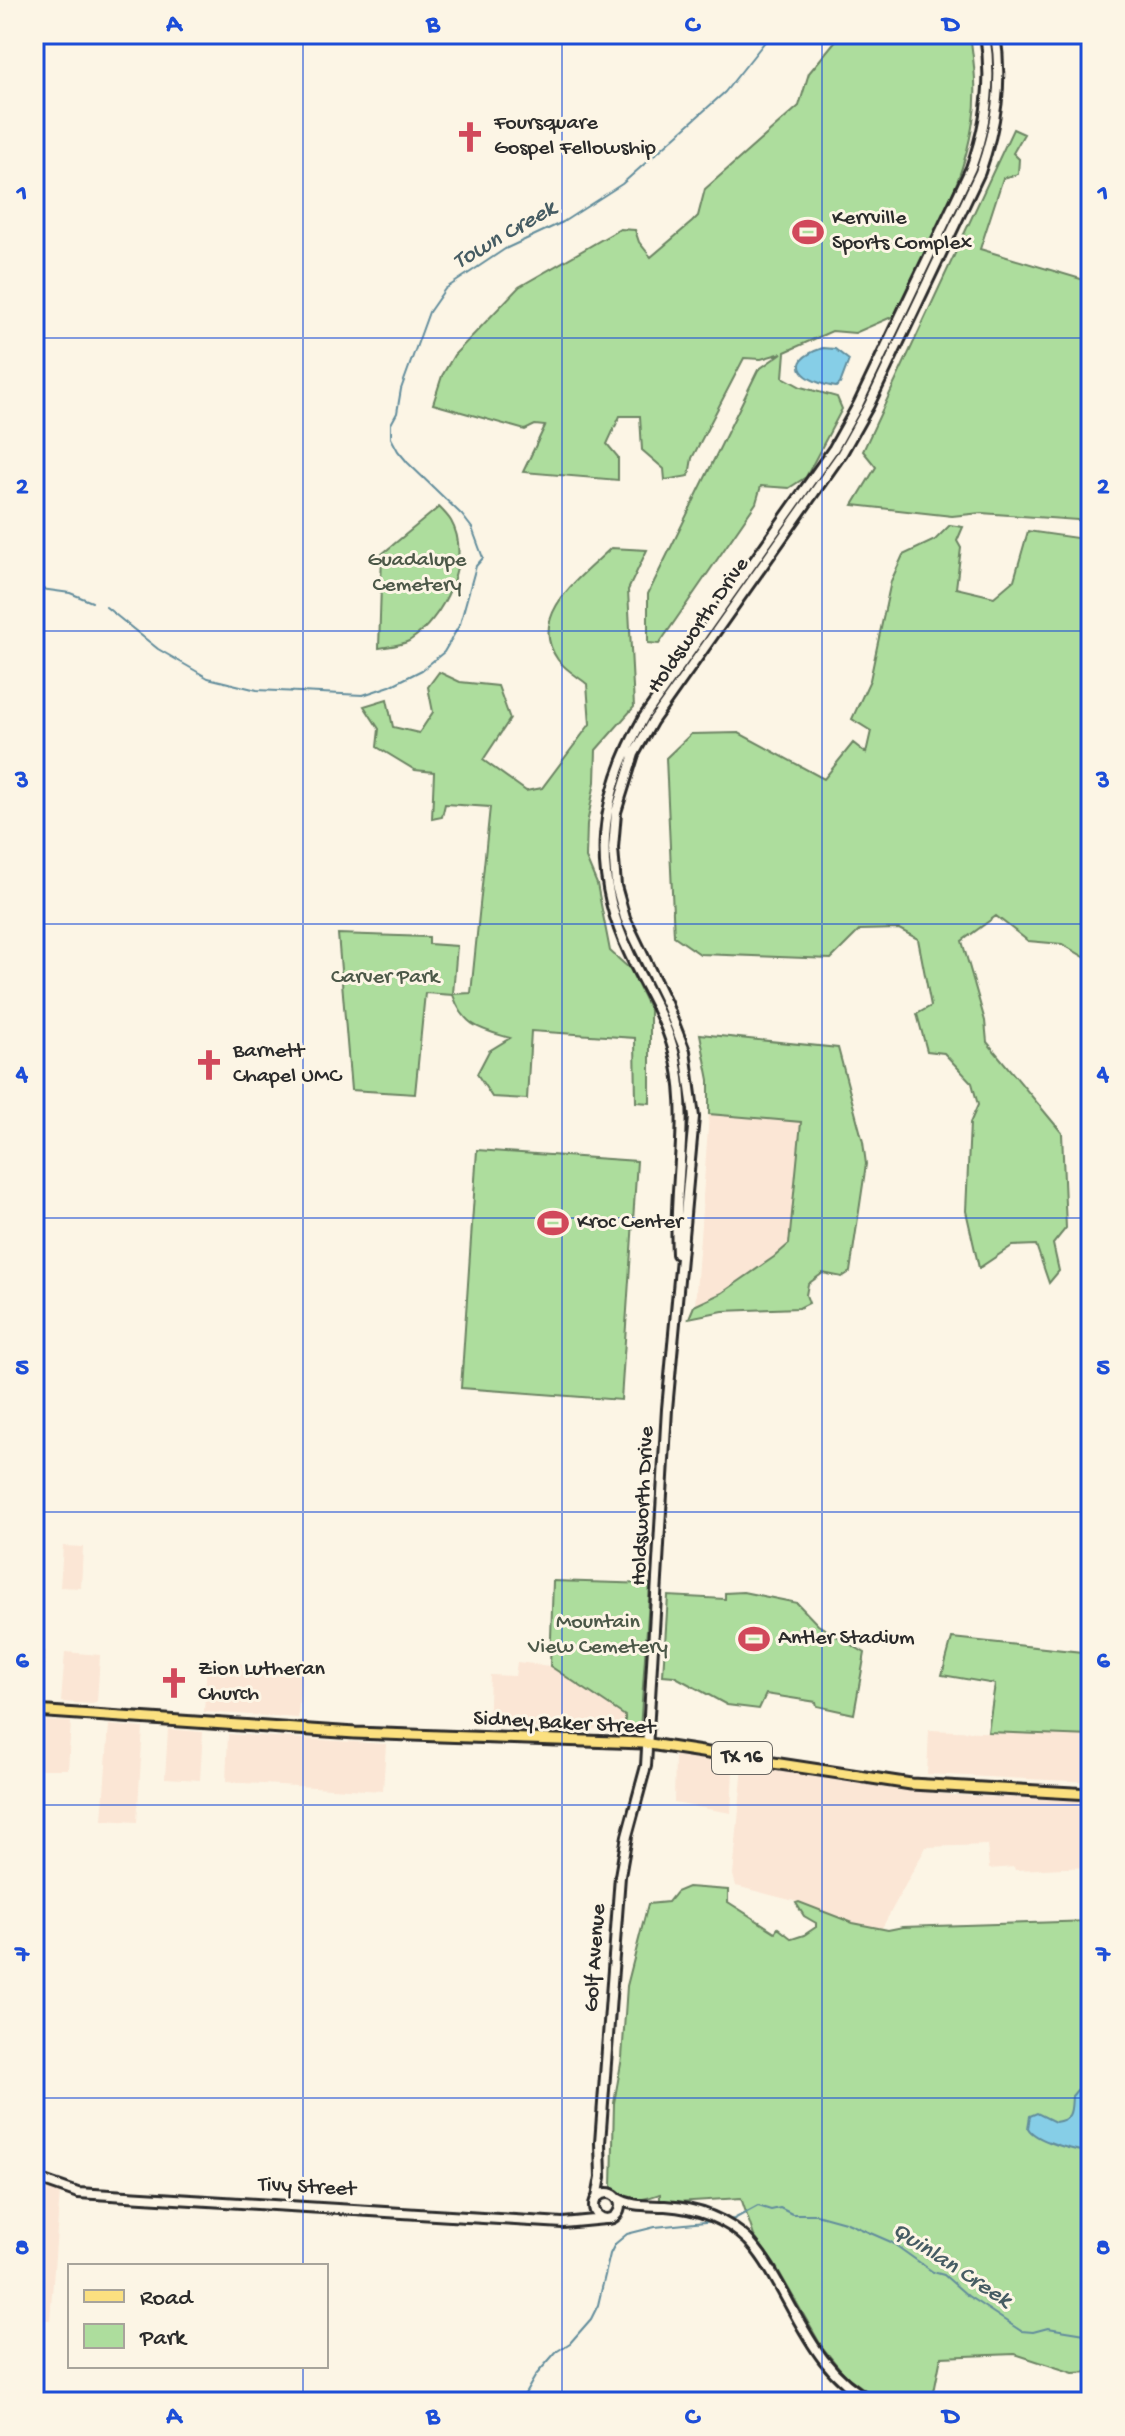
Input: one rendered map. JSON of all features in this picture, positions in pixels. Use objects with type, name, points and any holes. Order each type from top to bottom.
[{"type":"main road","name":"Holdsworth Drive","points":[[886,357],[980,143],[989,87],[985,34]]},
{"type":"main road","name":"Holdsworth Drive","points":[[647,1744],[678,1271],[675,1221],[684,1116],[681,1087],[668,1033],[615,921],[607,887],[604,847],[606,811],[625,750],[644,717],[714,627],[834,448],[886,357],[980,172],[992,138],[999,88],[995,34]]},
{"type":"main road","name":"Sidney Baker Street","points":[[34,1711],[355,1733],[647,1744],[911,1784],[1091,1794]]},
{"type":"main road","name":"Golf Avenue","points":[[596,2202],[601,2177],[600,2143],[620,1876],[641,1787],[647,1744]]},
{"type":"main road","name":"Golf Avenue","points":[[601,2177],[614,2196]]},
{"type":"main road","name":"Tivy Street","points":[[34,2180],[78,2193],[563,2223],[605,2219]]},
{"type":"main road","points":[[581,2222],[604,2193],[641,2206]]},
{"type":"main road","points":[[614,2196],[620,2207],[617,2214]]},
{"type":"main road","points":[[596,2202],[598,2215],[605,2219],[641,2206],[673,2206],[701,2212],[727,2224],[760,2253],[822,2361],[850,2389],[873,2402]]},
{"type":"shaded area","points":[[709,1114],[802,1121],[789,1244],[722,1293],[695,1306]]},
{"type":"shaded area","points":[[63,1546],[83,1547],[81,1588],[60,1587]]},
{"type":"shaded area","points":[[34,1650],[46,1651],[42,1701],[34,1700]]},
{"type":"shaded area","points":[[65,1652],[100,1655],[97,1702],[61,1702]]},
{"type":"shaded area","points":[[207,1662],[302,1667],[298,1718],[204,1712]]},
{"type":"shaded area","points":[[517,1662],[550,1666],[625,1716],[625,1730],[488,1727],[490,1675],[515,1676]]},
{"type":"shaded area","points":[[34,1720],[71,1722],[68,1769],[34,1769]]},
{"type":"shaded area","points":[[109,1725],[143,1728],[137,1822],[102,1820]]},
{"type":"shaded area","points":[[168,1729],[203,1732],[200,1780],[165,1778]]},
{"type":"shaded area","points":[[929,1730],[1091,1736],[1091,1782],[927,1774]]},
{"type":"shaded area","points":[[228,1734],[386,1744],[383,1791],[226,1782]]},
{"type":"shaded area","points":[[675,1755],[731,1764],[731,1813],[674,1803]]},
{"type":"shaded area","points":[[743,1766],[893,1789],[1091,1801],[1091,1867],[989,1869],[987,1845],[926,1847],[882,1928],[853,1923],[802,1903],[736,1886],[733,1875]]},
{"type":"shaded area","points":[[34,2185],[60,2192],[50,2320],[34,2320]]},
{"type":"green space","name":"Kerrville Sports Complex","points":[[841,34],[970,34],[975,78],[974,110],[961,172],[941,221],[894,316],[855,333],[832,331],[785,352],[783,377],[801,387],[837,397],[842,409],[806,477],[789,488],[761,486],[756,503],[659,644],[648,643],[648,594],[758,370],[782,353],[761,359],[744,358],[692,458],[689,476],[665,480],[664,469],[642,450],[640,416],[620,416],[607,444],[618,457],[618,480],[523,472],[545,426],[535,425],[525,430],[433,404],[442,376],[454,355],[519,287],[620,229],[635,230],[639,242],[651,257],[692,222],[698,216],[705,189],[799,106],[809,73]]},
{"type":"green space","points":[[1013,129],[1024,134],[1013,153],[1019,159],[1018,174],[1003,178],[980,249],[1091,282],[1091,521],[981,513],[952,516],[853,505],[876,467],[863,451]]},
{"type":"green space","name":"Guadalupe Cemetery","points":[[439,507],[451,521],[457,536],[456,570],[451,587],[433,619],[421,631],[405,643],[379,648],[382,554]]},
{"type":"green space","points":[[950,525],[963,527],[957,541],[961,548],[956,588],[994,597],[1014,580],[1028,531],[1091,540],[1086,571],[1091,589],[1091,961],[1062,944],[1028,941],[996,916],[962,941],[985,1021],[987,1042],[1062,1133],[1066,1228],[1053,1244],[1059,1271],[1049,1283],[1036,1245],[1012,1246],[979,1268],[966,1211],[970,1123],[978,1105],[972,1083],[944,1053],[927,1051],[917,1014],[931,1006],[918,939],[899,929],[860,930],[831,959],[700,954],[674,936],[666,758],[691,734],[739,733],[824,779],[853,743],[866,753],[871,731],[852,719],[870,680],[891,581],[903,555],[935,540]]},
{"type":"green space","name":"Carver Park","points":[[611,548],[647,550],[628,590],[634,707],[596,750],[586,858],[597,884],[610,951],[630,969],[650,1010],[650,1103],[636,1102],[635,1038],[531,1031],[527,1099],[492,1097],[477,1074],[489,1051],[510,1038],[474,1025],[462,1014],[453,995],[425,993],[415,1094],[351,1090],[338,934],[429,937],[429,944],[457,946],[453,994],[471,993],[490,807],[445,804],[442,817],[432,819],[434,772],[415,770],[377,747],[379,729],[364,706],[387,699],[393,727],[419,733],[433,712],[428,687],[439,672],[460,682],[498,686],[510,719],[483,760],[526,791],[542,788],[590,724],[587,684],[558,660],[550,643],[549,627],[553,612],[573,584]]},
{"type":"green space","points":[[700,1034],[838,1048],[866,1164],[850,1272],[842,1277],[823,1273],[808,1284],[806,1295],[809,1303],[799,1308],[723,1311],[689,1318],[694,1306],[722,1293],[789,1244],[801,1122],[709,1114],[709,1080]]},
{"type":"green space","name":"Kroc Center","points":[[477,1150],[637,1161],[621,1400],[461,1388]]},
{"type":"green space","name":"Mountain View Cemetery","points":[[553,1581],[650,1584],[640,1730],[625,1730],[625,1716],[550,1666]]},
{"type":"green space","name":"Antler Stadium","points":[[743,1592],[797,1603],[818,1625],[865,1653],[854,1714],[817,1706],[816,1702],[766,1694],[759,1709],[727,1705],[674,1676],[663,1675],[668,1596],[725,1599],[725,1593]]},
{"type":"green space","points":[[952,1638],[1091,1653],[1091,1736],[988,1732],[995,1684],[942,1675]]},
{"type":"green space","points":[[688,1887],[728,1890],[728,1902],[775,1932],[778,1928],[792,1939],[816,1927],[816,1923],[804,1916],[796,1903],[799,1902],[853,1923],[888,1930],[1091,1921],[1091,2372],[1073,2373],[1015,2354],[941,2357],[932,2402],[888,2402],[845,2375],[822,2347],[775,2265],[754,2236],[741,2198],[660,2203],[660,2194],[635,2200],[612,2187],[614,2103],[622,2058],[627,1986],[648,1904],[668,1902],[676,1892]]},
{"type":"water","points":[[823,348],[835,349],[849,360],[836,387],[807,377],[800,365],[802,359]]},
{"type":"water","points":[[1077,2090],[1091,2097],[1091,2152],[1047,2141],[1028,2128],[1030,2116],[1037,2113],[1055,2122],[1068,2117],[1072,2096]]},
{"type":"waterway","name":"Town Creek","points":[[106,607],[158,649],[208,678],[257,690],[363,695],[422,670],[444,652],[460,624],[476,566],[483,558],[472,528],[408,463],[391,438],[391,424],[397,413],[401,389],[429,312],[445,289],[505,249],[563,222],[622,184],[725,92],[771,34]]},
{"type":"waterway","name":"Town Creek","points":[[34,588],[70,593],[92,602]]},
{"type":"waterway","name":"Quinlan Creek","points":[[725,2220],[734,2219],[758,2206],[771,2210],[780,2208],[792,2214],[816,2214],[845,2222],[891,2242],[933,2272],[944,2275],[968,2296],[1021,2331],[1048,2328],[1091,2335]]},
{"type":"waterway","name":"Quinlan Creek","points":[[512,2402],[522,2399],[536,2375],[591,2319],[598,2305],[615,2244],[627,2234],[655,2227],[715,2221]]},
{"type":"place","name":"Foursquare Gospel Fellowship","points":[[470,137]]},
{"type":"place","name":"Kerrville Sports Complex","points":[[808,232]]},
{"type":"place","name":"Barnett Chapel UMC","points":[[209,1065]]},
{"type":"place","name":"Kroc Center","points":[[553,1223]]},
{"type":"place","name":"Antler Stadium","points":[[754,1639]]},
{"type":"place","name":"Zion Lutheran Church","points":[[174,1683]]}]
